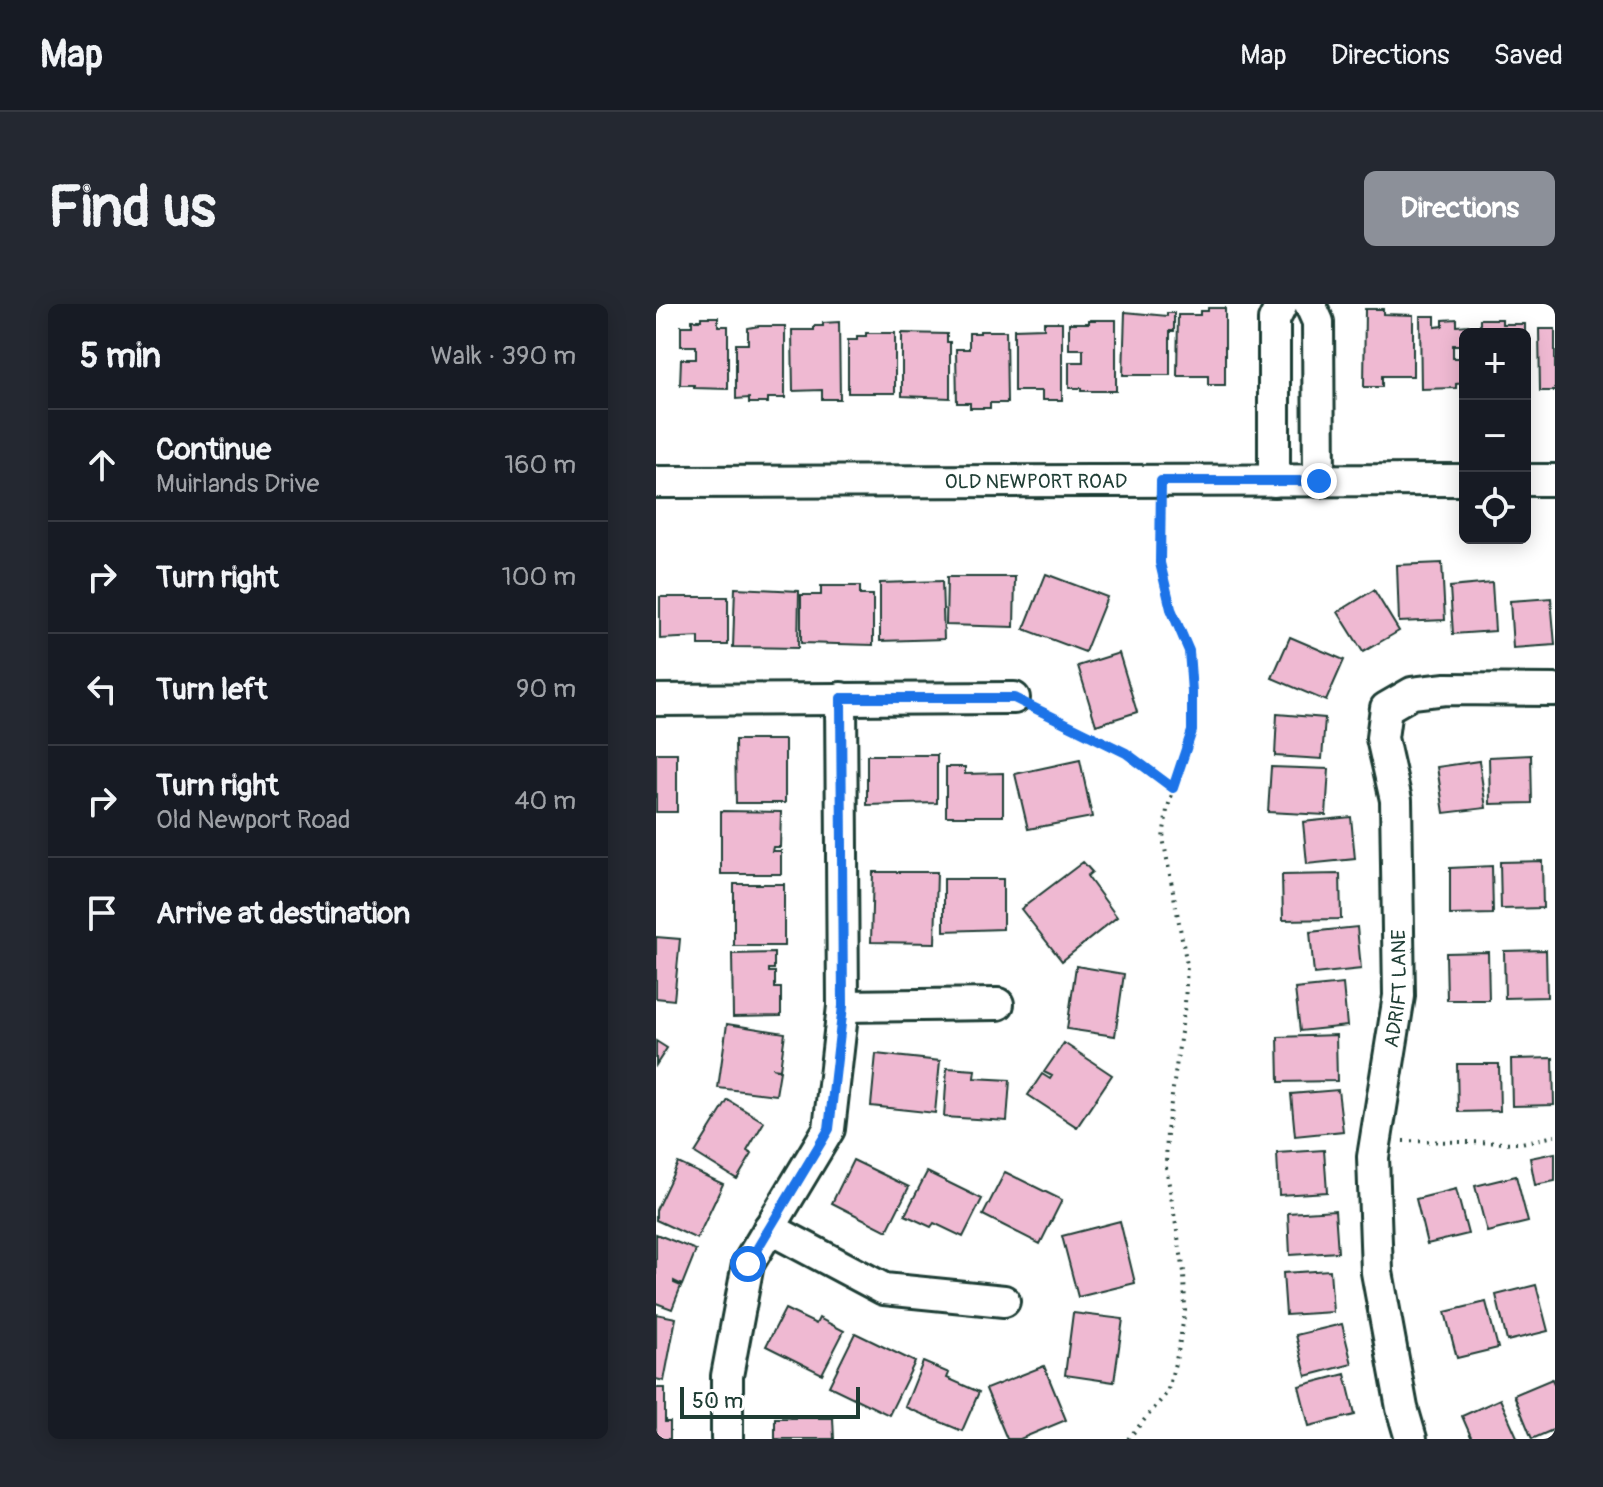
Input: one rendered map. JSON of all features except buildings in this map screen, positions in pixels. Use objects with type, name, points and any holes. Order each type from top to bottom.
[{"type":"street","points":[[1274,481],[1274,320],[1282,304]]},
{"type":"street","points":[[1310,304],[1318,322],[1319,481]]},
{"type":"street","name":"OLD NEWPORT ROAD","points":[[656,482],[1459,480]]},
{"type":"street","points":[[1531,480],[1555,480]]},
{"type":"street","name":"ADRIFT LANE","points":[[1411,1439],[1402,1408],[1377,1272],[1373,1157],[1399,996],[1396,800],[1382,738],[1386,708],[1412,693],[1446,689],[1555,690]]},
{"type":"street","points":[[727,1439],[727,1376],[748,1264],[829,1129],[843,1006],[841,698]]},
{"type":"street","points":[[656,700],[1014,698]]},
{"type":"street","points":[[843,1006],[998,1004]]},
{"type":"street","points":[[769,1228],[884,1289],[1004,1301]]},
{"type":"path","points":[[1128,1439],[1167,1393],[1185,1311],[1184,1272],[1166,1167],[1167,1131],[1185,1004],[1187,965],[1163,838],[1173,788],[1192,731],[1192,692],[1189,651],[1171,609],[1160,563],[1161,481]]},
{"type":"path","points":[[1014,698],[1126,753],[1173,788]]},
{"type":"path","points":[[1403,1141],[1521,1143],[1555,1136]]},
{"type":"route","points":[[748,1264],[829,1129],[843,1006],[841,698],[1014,698],[1126,753],[1173,788],[1192,731],[1192,692],[1189,651],[1171,609],[1160,563],[1161,481],[1319,481]]}]
